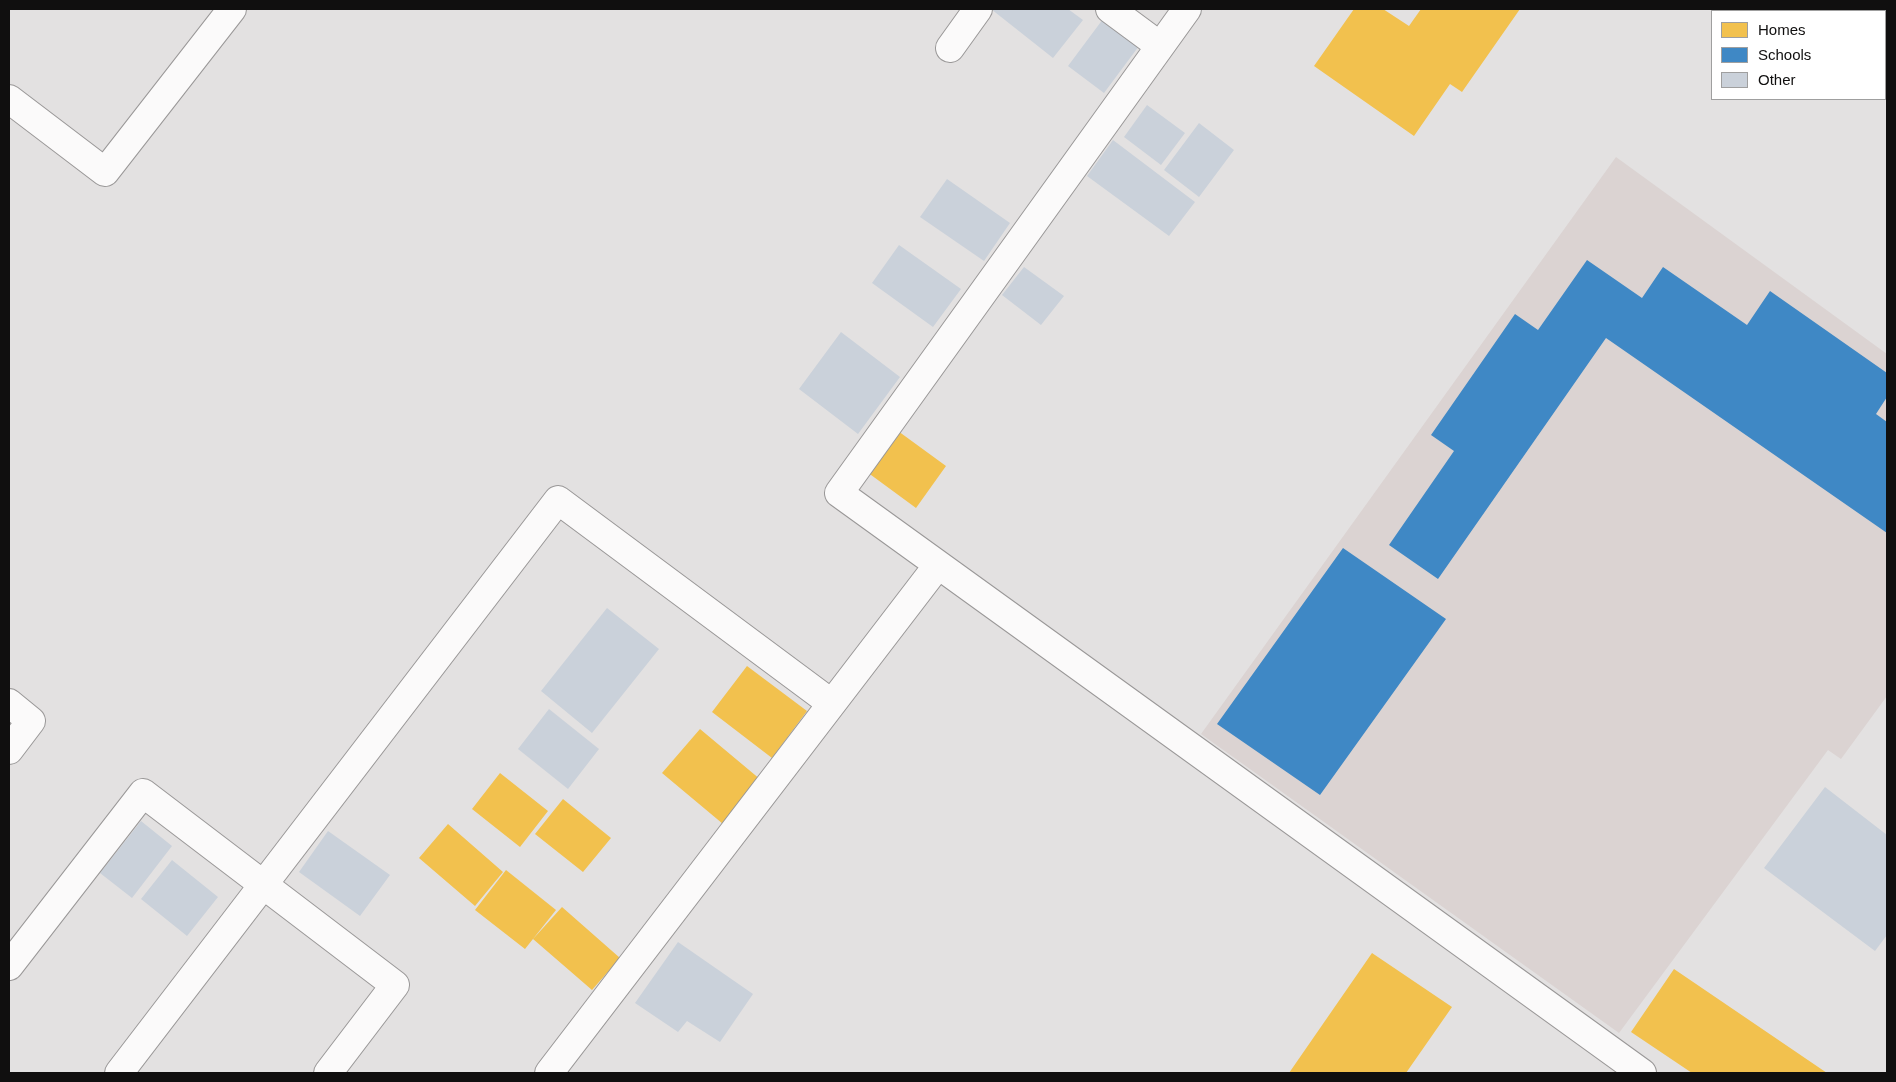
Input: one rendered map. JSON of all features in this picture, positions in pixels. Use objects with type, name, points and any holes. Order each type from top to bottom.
[{"type":"street","points":[[9,99],[105,172],[232,9]]},
{"type":"street","points":[[950,48],[978,9]]},
{"type":"street","points":[[1110,9],[1160,46]]},
{"type":"street","points":[[1187,9],[840,493],[1642,1073]]},
{"type":"street","points":[[119,1073],[558,500],[831,704]]},
{"type":"street","points":[[549,1073],[938,565]]},
{"type":"street","points":[[9,704],[32,721],[9,750]]},
{"type":"street","points":[[9,966],[143,793],[395,986],[328,1073]]},
{"type":"shaded area","points":[[1616,157],[1887,354],[1887,696],[1841,759],[1828,750],[1619,1033],[1201,734]]},
{"type":"building: Homes","points":[[1354,9],[1383,9],[1409,26],[1421,9],[1520,9],[1462,92],[1450,84],[1414,136],[1314,66]]},
{"type":"building: Homes","points":[[898,431],[946,466],[916,508],[867,472]]},
{"type":"building: Homes","points":[[747,666],[807,711],[772,758],[712,712]]},
{"type":"building: Homes","points":[[700,729],[761,780],[723,824],[662,773]]},
{"type":"building: Homes","points":[[500,773],[548,811],[520,847],[472,809]]},
{"type":"building: Homes","points":[[563,799],[611,838],[583,872],[535,834]]},
{"type":"building: Homes","points":[[448,824],[503,872],[475,906],[419,858]]},
{"type":"building: Homes","points":[[506,870],[556,910],[525,949],[475,910]]},
{"type":"building: Homes","points":[[562,907],[620,958],[592,990],[533,939]]},
{"type":"building: Homes","points":[[1372,953],[1452,1007],[1406,1073],[1289,1073]]},
{"type":"building: Homes","points":[[1674,969],[1827,1073],[1692,1073],[1631,1032]]},
{"type":"building: Schools","points":[[1587,260],[1642,298],[1663,267],[1747,325],[1770,291],[1887,373],[1887,397],[1876,414],[1887,422],[1887,533],[1606,338],[1438,579],[1389,545],[1454,451],[1431,435],[1515,314],[1538,330]]},
{"type":"building: Schools","points":[[1343,548],[1446,619],[1320,795],[1217,724]]},
{"type":"building: Other","points":[[991,9],[1068,9],[1083,20],[1053,58]]},
{"type":"building: Other","points":[[1103,19],[1139,46],[1104,93],[1068,66]]},
{"type":"building: Other","points":[[1147,105],[1185,133],[1161,165],[1124,137]]},
{"type":"building: Other","points":[[1199,123],[1234,150],[1199,197],[1164,170]]},
{"type":"building: Other","points":[[1113,140],[1195,202],[1169,236],[1087,176]]},
{"type":"building: Other","points":[[947,179],[1010,223],[984,261],[920,217]]},
{"type":"building: Other","points":[[899,245],[961,289],[933,327],[872,283]]},
{"type":"building: Other","points":[[1024,267],[1064,296],[1041,325],[1002,295]]},
{"type":"building: Other","points":[[841,332],[900,377],[858,434],[799,389]]},
{"type":"building: Other","points":[[607,608],[659,649],[592,733],[541,691]]},
{"type":"building: Other","points":[[549,709],[599,749],[568,789],[518,749]]},
{"type":"building: Other","points":[[1825,787],[1887,835],[1887,935],[1875,951],[1764,868]]},
{"type":"building: Other","points":[[141,821],[172,846],[132,898],[100,873]]},
{"type":"building: Other","points":[[328,831],[390,875],[360,916],[299,872]]},
{"type":"building: Other","points":[[172,860],[218,897],[187,936],[141,899]]},
{"type":"building: Other","points":[[678,942],[753,994],[720,1042],[687,1021],[678,1032],[635,1003]]}]
